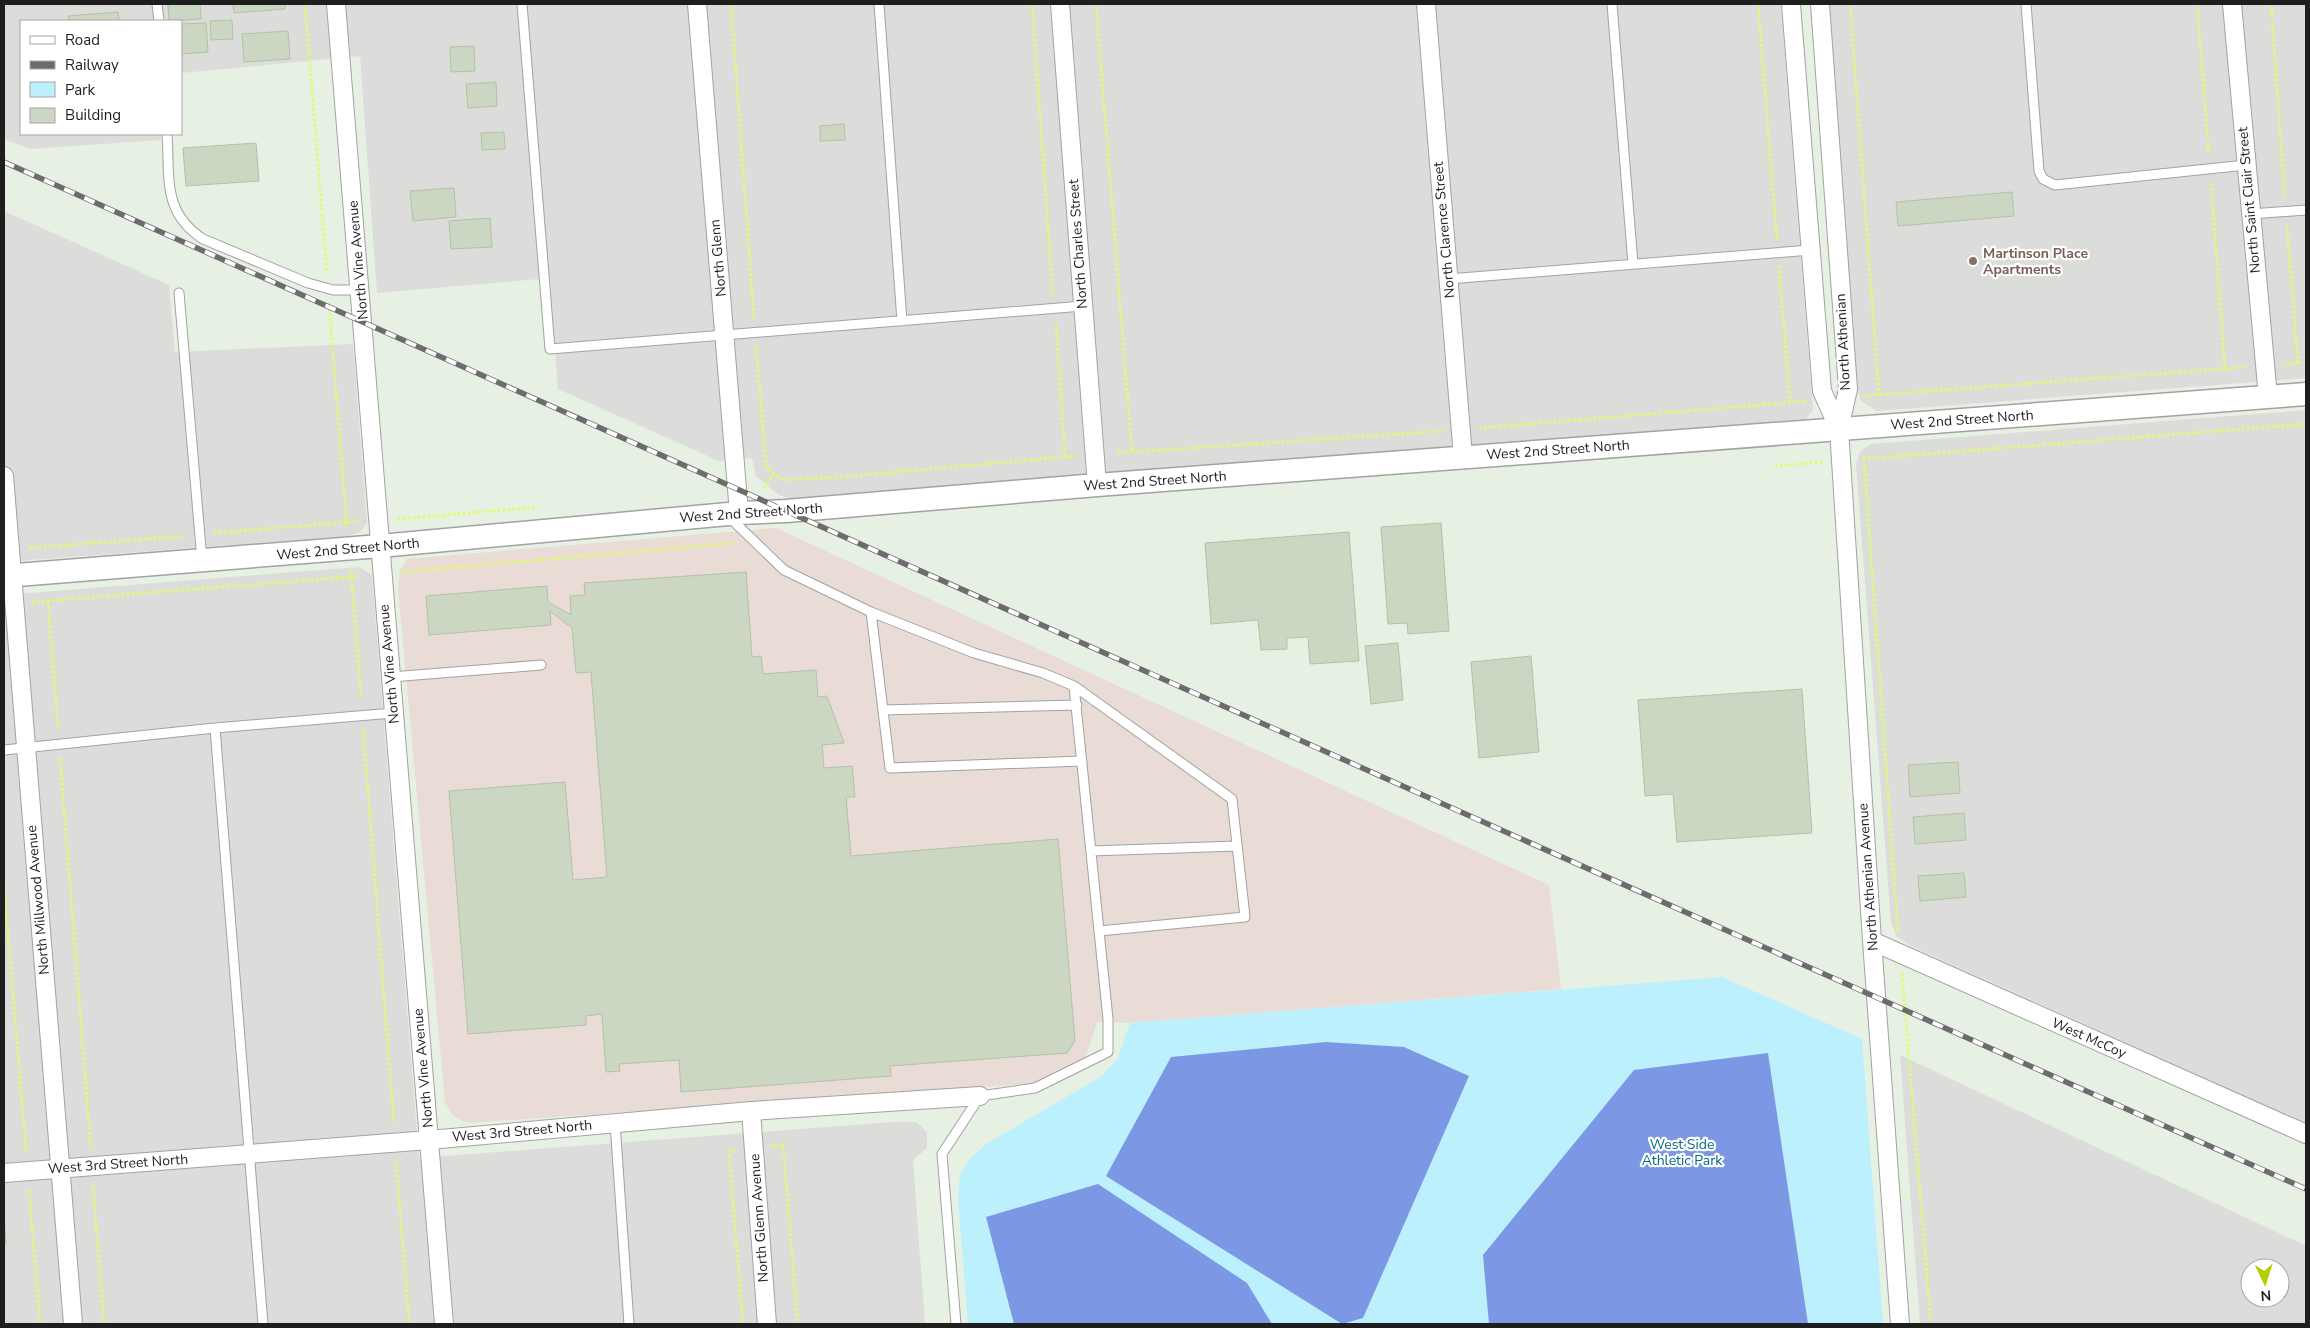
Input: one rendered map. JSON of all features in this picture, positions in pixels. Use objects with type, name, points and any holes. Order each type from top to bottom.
[{"type":"street","name":"North Vine Avenue","points":[[336,4],[444,1324]]},
{"type":"street","name":"North Glenn","points":[[697,4],[724,335],[732,514]]},
{"type":"street","name":"North Charles Street","points":[[1060,4],[1097,485]]},
{"type":"street","name":"North Clarence Street","points":[[1426,4],[1463,457]]},
{"type":"street","name":"North Athenian","points":[[1791,4],[1822,391],[1839,429]]},
{"type":"street","name":"North Athenian","points":[[1820,4],[1848,389],[1839,429]]},
{"type":"street","name":"North Saint Clair Street","points":[[2232,4],[2268,397]]},
{"type":"street","name":"West 2nd Street North","points":[[8,575],[380,546],[732,514],[1097,485],[2306,394]]},
{"type":"street","name":"North Athenian Avenue","points":[[1839,429],[1872,941],[1900,1324]]},
{"type":"street","name":"North Millwood Avenue","points":[[4,476],[8,575],[14,604],[73,1324]]},
{"type":"street","name":"West McCoy","points":[[1872,941],[2306,1134]]},
{"type":"street","name":"West 3rd Street North","points":[[4,1172],[429,1140],[751,1111],[980,1096]]},
{"type":"street","name":"North Glenn Avenue","points":[[751,1111],[767,1324]]},
{"type":"lane","points":[[157,4],[159,20]]},
{"type":"lane","points":[[522,4],[550,348],[1083,306]]},
{"type":"lane","points":[[879,4],[902,321]]},
{"type":"lane","points":[[1612,4],[1633,264]]},
{"type":"lane","points":[[2026,4],[2039,171],[2043,179],[2055,185],[2246,166]]},
{"type":"lane","points":[[167,135],[172,206],[189,230],[220,246],[308,283],[328,288],[360,290]]},
{"type":"lane","points":[[2250,214],[2306,210]]},
{"type":"lane","points":[[1448,279],[1811,250]]},
{"type":"lane","points":[[179,293],[202,560]]},
{"type":"lane","points":[[732,514],[754,541],[784,570],[871,612],[974,653],[1043,673],[1074,686],[1232,800],[1245,916],[1099,931]]},
{"type":"lane","points":[[871,612],[890,768],[1082,761]]},
{"type":"lane","points":[[391,677],[541,665]]},
{"type":"lane","points":[[956,1324],[942,1154],[980,1096],[1035,1088],[1108,1052],[1108,1019],[1074,686]]},
{"type":"lane","points":[[883,710],[1077,705]]},
{"type":"lane","points":[[4,750],[214,728],[393,713]]},
{"type":"lane","points":[[214,728],[263,1324]]},
{"type":"lane","points":[[1091,852],[1237,846]]},
{"type":"lane","points":[[615,1123],[629,1324]]},
{"type":"path","points":[[305,4],[348,534]]},
{"type":"path","points":[[731,4],[766,466],[784,480],[1079,456]]},
{"type":"path","points":[[1032,4],[1066,457]]},
{"type":"path","points":[[1096,4],[1132,452]]},
{"type":"path","points":[[1758,4],[1790,402]]},
{"type":"path","points":[[1850,4],[1880,395]]},
{"type":"path","points":[[2197,4],[2225,369]]},
{"type":"path","points":[[2270,4],[2298,363]]},
{"type":"path","points":[[1846,398],[2306,362]]},
{"type":"path","points":[[1117,453],[1461,429],[1826,399]]},
{"type":"path","points":[[1775,466],[2306,424]]},
{"type":"path","points":[[1864,459],[1900,954],[1931,1324]]},
{"type":"path","points":[[764,488],[774,474]]},
{"type":"path","points":[[394,519],[540,507]]},
{"type":"path","points":[[398,572],[754,541]]},
{"type":"path","points":[[351,570],[409,1324]]},
{"type":"path","points":[[14,604],[360,576]]},
{"type":"path","points":[[48,601],[104,1324]]},
{"type":"path","points":[[4,882],[40,1324]]},
{"type":"shaded area","points":[[4,4],[1781,4],[1813,410],[1806,419],[1793,424],[794,500],[779,495],[756,476],[752,458],[719,461],[558,389],[550,278],[377,293],[360,56],[182,73],[182,20],[20,20],[20,135],[160,135],[161,140],[30,149],[4,139]]},
{"type":"shaded area","points":[[1826,4],[2306,4],[2306,378],[1877,411],[1861,401],[1856,387]]},
{"type":"shaded area","points":[[4,211],[169,285],[175,352],[353,344],[367,523],[360,532],[349,536],[4,562]]},
{"type":"shaded area","points":[[2306,410],[2306,1124],[1909,945],[1897,937],[1891,923],[1856,464],[1861,450],[1871,444]]},
{"type":"shaded area","points":[[776,528],[1549,885],[1561,989],[1130,1023],[1097,1022],[1085,1059],[1065,1074],[1027,1084],[467,1123],[453,1116],[445,1102],[398,588],[400,570],[407,559]]},
{"type":"shaded area","points":[[359,567],[372,575],[419,1158],[893,1122],[916,1122],[927,1132],[927,1148],[913,1160],[925,1324],[4,1324],[4,595]]},
{"type":"shaded area","points":[[1900,1055],[2306,1246],[2306,1324],[1920,1324]]},
{"type":"green space","name":"West Side Athletic Park","points":[[1722,977],[1862,1039],[1883,1324],[968,1324],[958,1198],[960,1174],[970,1159],[986,1144],[1102,1076],[1118,1058],[1130,1023]]},
{"type":"green space","points":[[1326,1042],[1404,1047],[1469,1076],[1363,1318],[1342,1324],[1106,1176],[1171,1057]]},
{"type":"green space","points":[[1768,1053],[1808,1324],[1489,1324],[1483,1255],[1634,1070]]},
{"type":"green space","points":[[1098,1184],[1247,1283],[1272,1324],[1014,1324],[986,1217]]},
{"type":"building","points":[[168,4],[200,4],[201,19],[169,20]]},
{"type":"building","points":[[233,4],[285,4],[285,9],[234,13]]},
{"type":"building","points":[[118,12],[119,20],[69,20],[68,16]]},
{"type":"building","points":[[232,20],[233,39],[211,40],[210,21]]},
{"type":"building","points":[[206,23],[208,52],[182,54],[182,24]]},
{"type":"building","points":[[288,31],[290,59],[244,62],[242,34]]},
{"type":"building","points":[[474,46],[475,71],[451,72],[450,47]]},
{"type":"building","points":[[496,82],[497,106],[468,108],[466,84]]},
{"type":"building","points":[[844,124],[845,140],[820,141],[820,126]]},
{"type":"building","points":[[504,132],[505,149],[482,150],[481,133]]},
{"type":"building","points":[[256,143],[259,181],[186,186],[183,148]]},
{"type":"building","points":[[454,188],[456,217],[413,221],[410,191]]},
{"type":"building","points":[[2012,192],[2014,216],[1898,226],[1896,202]]},
{"type":"building","points":[[490,218],[492,247],[451,249],[449,221]]},
{"type":"building","points":[[1441,523],[1449,631],[1408,634],[1407,623],[1388,624],[1381,527]]},
{"type":"building","points":[[1349,532],[1359,661],[1310,664],[1308,637],[1287,638],[1287,649],[1261,650],[1258,620],[1211,624],[1205,543]]},
{"type":"building","points":[[746,572],[752,657],[761,656],[763,674],[816,670],[818,697],[827,696],[844,743],[822,745],[824,768],[852,766],[855,797],[846,797],[851,856],[1058,839],[1075,1041],[1067,1053],[890,1066],[891,1076],[681,1092],[679,1060],[619,1064],[620,1071],[606,1072],[602,1014],[586,1016],[586,1025],[468,1034],[449,791],[565,782],[573,880],[607,877],[591,672],[576,673],[572,628],[550,611],[551,625],[429,635],[426,596],[547,586],[548,602],[571,615],[570,596],[585,595],[584,583]]},
{"type":"building","points":[[1398,643],[1403,700],[1371,704],[1365,646]]},
{"type":"building","points":[[1531,656],[1539,752],[1479,758],[1471,662]]},
{"type":"building","points":[[1802,689],[1812,833],[1677,842],[1673,794],[1645,796],[1638,700]]},
{"type":"building","points":[[1958,762],[1960,793],[1910,797],[1908,765]]},
{"type":"building","points":[[1964,813],[1966,840],[1915,844],[1913,817]]},
{"type":"building","points":[[1964,873],[1966,897],[1920,901],[1918,876]]},
{"type":"building","points":[[4,1216],[6,1244],[4,1245]]},
{"type":"railway","points":[[4,162],[2306,1189]]},
{"type":"place","name":"Martinson Place Apartments","points":[[1973,261]]}]
